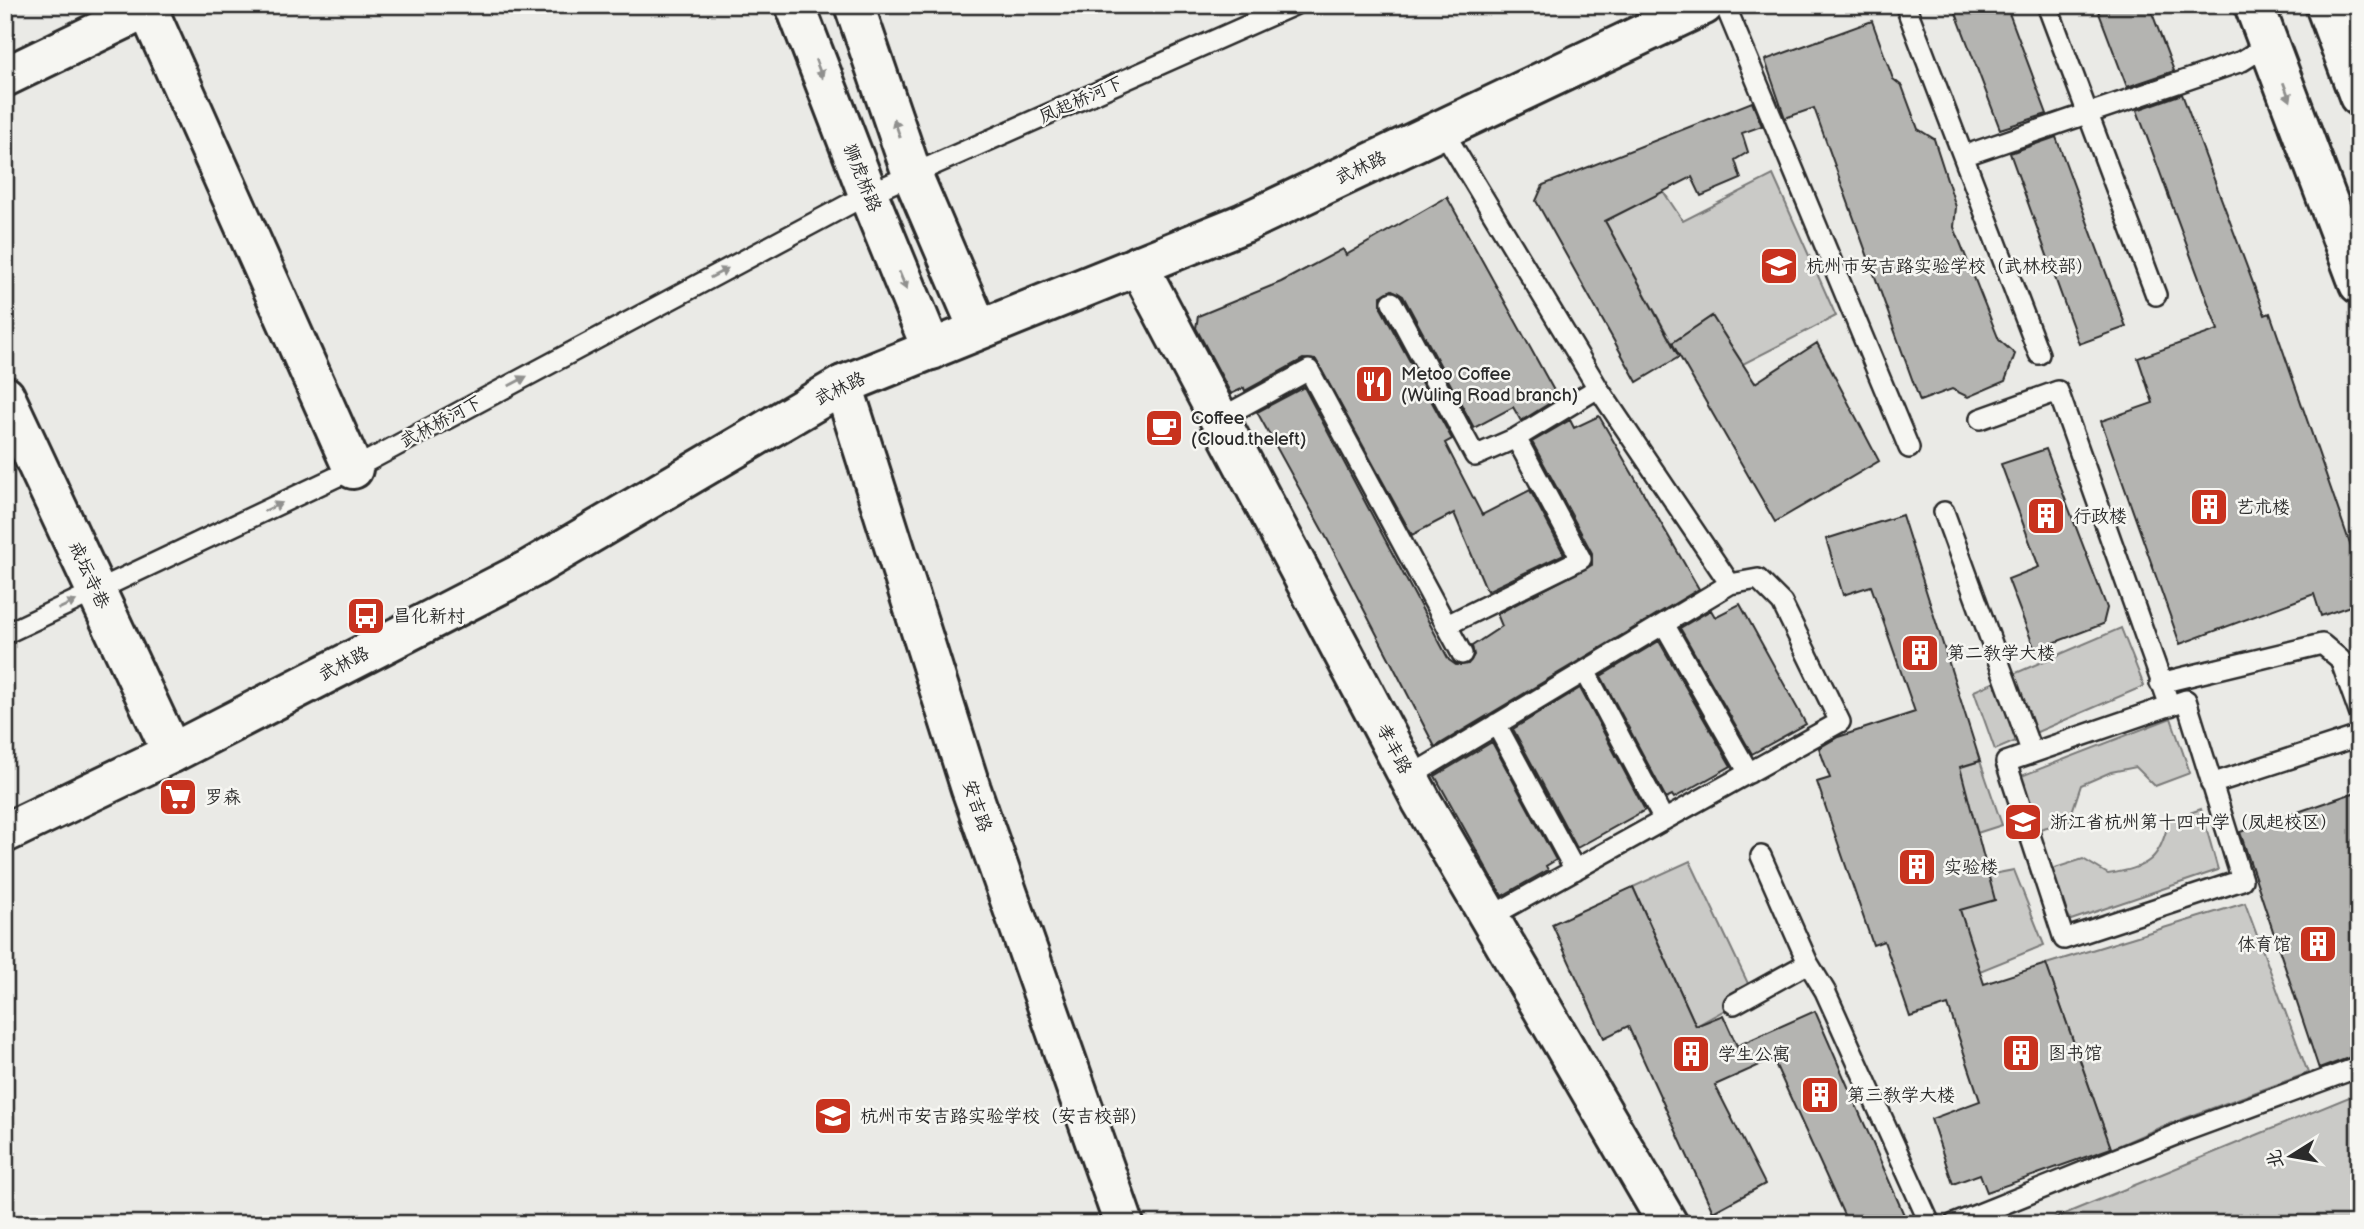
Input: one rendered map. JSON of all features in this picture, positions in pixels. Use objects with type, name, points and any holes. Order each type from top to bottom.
[{"type":"street","name":"狮虎桥路","points":[[795,5],[867,194],[932,350]]},
{"type":"street","points":[[854,5],[912,174],[978,328]]},
{"type":"street","name":"武林路","points":[[5,833],[172,753],[530,569],[843,385],[932,350],[978,328],[1244,223],[1704,5]]},
{"type":"street","points":[[2255,5],[2359,284]]},
{"type":"street","points":[[2325,5],[2359,96]]},
{"type":"street","points":[[5,77],[149,6],[353,469]]},
{"type":"street","name":"孝丰路","points":[[1138,265],[1409,777],[1488,918],[1668,1224]]},
{"type":"street","name":"安吉路","points":[[843,385],[971,789],[1124,1224]]},
{"type":"street","name":"戒坛寺巷","points":[[5,396],[172,753]]},
{"type":"lane","name":"凤起桥河下","points":[[867,194],[1294,5]]},
{"type":"lane","points":[[1725,5],[1909,449]]},
{"type":"lane","points":[[2047,5],[2156,295]]},
{"type":"lane","points":[[1906,7],[2039,355]]},
{"type":"lane","points":[[1963,156],[2242,61],[2269,44]]},
{"type":"lane","points":[[1442,129],[1598,388],[1730,584]]},
{"type":"lane","name":"武林桥河下","points":[[5,634],[353,469],[867,194]]},
{"type":"lane","points":[[1392,302],[1475,456],[1516,438],[1598,388]]},
{"type":"lane","points":[[1219,419],[1309,370],[1462,654]]},
{"type":"lane","points":[[1980,419],[2058,391],[2170,706]]},
{"type":"lane","points":[[1447,625],[1581,559],[1516,438]]},
{"type":"lane","points":[[1944,512],[2032,753]]},
{"type":"lane","points":[[1409,777],[1730,584],[1758,579],[1782,603],[1840,722],[1488,918]]},
{"type":"lane","points":[[1664,624],[1749,773]]},
{"type":"lane","points":[[2160,683],[2322,644],[2340,659],[2359,712]]},
{"type":"lane","points":[[1585,671],[1664,820]]},
{"type":"lane","points":[[2186,700],[2242,880],[2064,939],[2006,762],[2032,753],[2186,700]]},
{"type":"lane","points":[[1496,724],[1575,870]]},
{"type":"lane","points":[[2211,784],[2359,736]]},
{"type":"lane","points":[[1761,856],[1930,1224]]},
{"type":"lane","points":[[1734,1004],[1808,963]]},
{"type":"lane","points":[[1954,1224],[2185,1131],[2359,1067]]},
{"type":"shaded area","points":[[1773,175],[1836,316],[1743,364],[1712,316],[1672,343],[1605,221],[1663,191],[1683,221]]},
{"type":"shaded area","points":[[2121,628],[2144,686],[1995,750],[1974,691]]},
{"type":"shaded area","points":[[2171,718],[2190,773],[2155,786],[2136,767],[2111,772],[2081,785],[2069,821],[2029,832],[2011,780]]},
{"type":"shaded area","points":[[1980,761],[2002,825],[1977,833],[1937,775]]},
{"type":"shaded area","points":[[2201,809],[2218,870],[2071,920],[2042,872],[2083,859],[2108,874],[2143,865],[2161,845],[2169,820]]},
{"type":"shaded area","points":[[1690,861],[1753,994],[1696,1026],[1633,887]]},
{"type":"shaded area","points":[[2014,870],[2044,945],[1980,971],[1960,910],[1988,875]]},
{"type":"shaded area","points":[[2245,903],[2308,1073],[2161,1127],[2111,1149],[2046,964]]},
{"type":"shaded area","points":[[2359,1093],[2359,1224],[2040,1224]]},
{"type":"building","points":[[1953,5],[2006,5],[2047,114],[2000,129]]},
{"type":"building","points":[[2096,5],[2149,5],[2174,71],[2127,87]]},
{"type":"building","points":[[1872,21],[1893,79],[1902,86],[1918,129],[1934,139],[1956,207],[1954,227],[1999,340],[2015,354],[2005,381],[1968,397],[1952,389],[1920,401],[1814,108],[1785,118],[1765,60]]},
{"type":"building","points":[[2182,94],[2265,315],[2270,313],[2359,570],[2359,603],[2321,616],[2314,594],[2180,644],[2101,421],[2153,403],[2138,358],[2218,330],[2137,110]]},
{"type":"building","points":[[1752,102],[1762,126],[1742,133],[1748,152],[1735,160],[1741,179],[1701,196],[1692,177],[1605,221],[1679,357],[1637,382],[1536,201],[1543,185]]},
{"type":"building","points":[[2056,137],[2126,327],[2079,344],[2010,153]]},
{"type":"building","points":[[1447,197],[1558,398],[1521,421],[1513,407],[1474,428],[1403,296],[1392,290],[1381,296],[1381,308],[1452,439],[1445,443],[1482,515],[1530,490],[1564,554],[1487,591],[1454,513],[1412,535],[1316,360],[1303,359],[1245,391],[1244,388],[1231,394],[1196,328],[1198,316],[1281,282],[1343,249],[1346,255]]},
{"type":"building","points":[[1712,316],[1755,383],[1817,343],[1879,461],[1775,522],[1672,343]]},
{"type":"building","points":[[1304,387],[1449,660],[1456,665],[1468,664],[1474,655],[1472,646],[1502,626],[1497,614],[1592,565],[1592,553],[1532,442],[1570,420],[1574,428],[1599,416],[1699,589],[1435,747],[1331,546],[1257,412]]},
{"type":"building","name":"行政楼","points":[[2046,449],[2107,608],[2103,624],[2035,650],[2008,579],[2039,567],[2001,464]]},
{"type":"building","points":[[1902,515],[1980,761],[1960,767],[1995,900],[1960,910],[1984,984],[2046,964],[2111,1148],[1987,1192],[1980,1174],[1953,1184],[1931,1119],[1980,1101],[1948,1005],[1910,1017],[1884,941],[1873,945],[1817,782],[1830,778],[1819,748],[1838,737],[1915,712],[1871,586],[1843,595],[1826,539]]},
{"type":"building","points":[[1740,604],[1806,724],[1752,754],[1680,628],[1711,610],[1715,617]]},
{"type":"building","points":[[1659,641],[1731,766],[1674,798],[1672,795],[1666,798],[1601,676]]},
{"type":"building","points":[[1580,688],[1645,810],[1577,848],[1513,729]]},
{"type":"building","points":[[1492,742],[1556,860],[1546,866],[1548,870],[1502,896],[1435,776]]},
{"type":"building","name":"体育馆","points":[[2359,791],[2359,1054],[2319,1069],[2240,832]]},
{"type":"building","name":"学生公寓","points":[[1633,887],[1696,1026],[1723,1015],[1737,1046],[1815,1011],[1908,1224],[1848,1224],[1773,1059],[1715,1085],[1765,1184],[1713,1212],[1628,1026],[1604,1038],[1552,924]]},
{"type":"place","name":"杭州市安吉路实验学校（武林校部）","points":[[1779,266]]},
{"type":"place","name":"Metoo Coffee (Wuling Road branch)","points":[[1374,384]]},
{"type":"place","name":"Coffee (Cloud.theleft)","points":[[1164,428]]},
{"type":"place","name":"艺术楼","points":[[2209,507]]},
{"type":"place","name":"行政楼","points":[[2046,516]]},
{"type":"place","name":"昌化新村","points":[[366,616]]},
{"type":"place","name":"第二教学大楼","points":[[1920,653]]},
{"type":"place","name":"罗森","points":[[178,797]]},
{"type":"place","name":"浙江省杭州第十四中学（凤起校区）","points":[[2023,822]]},
{"type":"place","name":"实验楼","points":[[1917,867]]},
{"type":"place","name":"体育馆","points":[[2318,944]]},
{"type":"place","name":"图书馆","points":[[2021,1053]]},
{"type":"place","name":"学生公寓","points":[[1691,1054]]},
{"type":"place","name":"第三教学大楼","points":[[1820,1095]]},
{"type":"place","name":"杭州市安吉路实验学校（安吉校部）","points":[[833,1116]]}]
